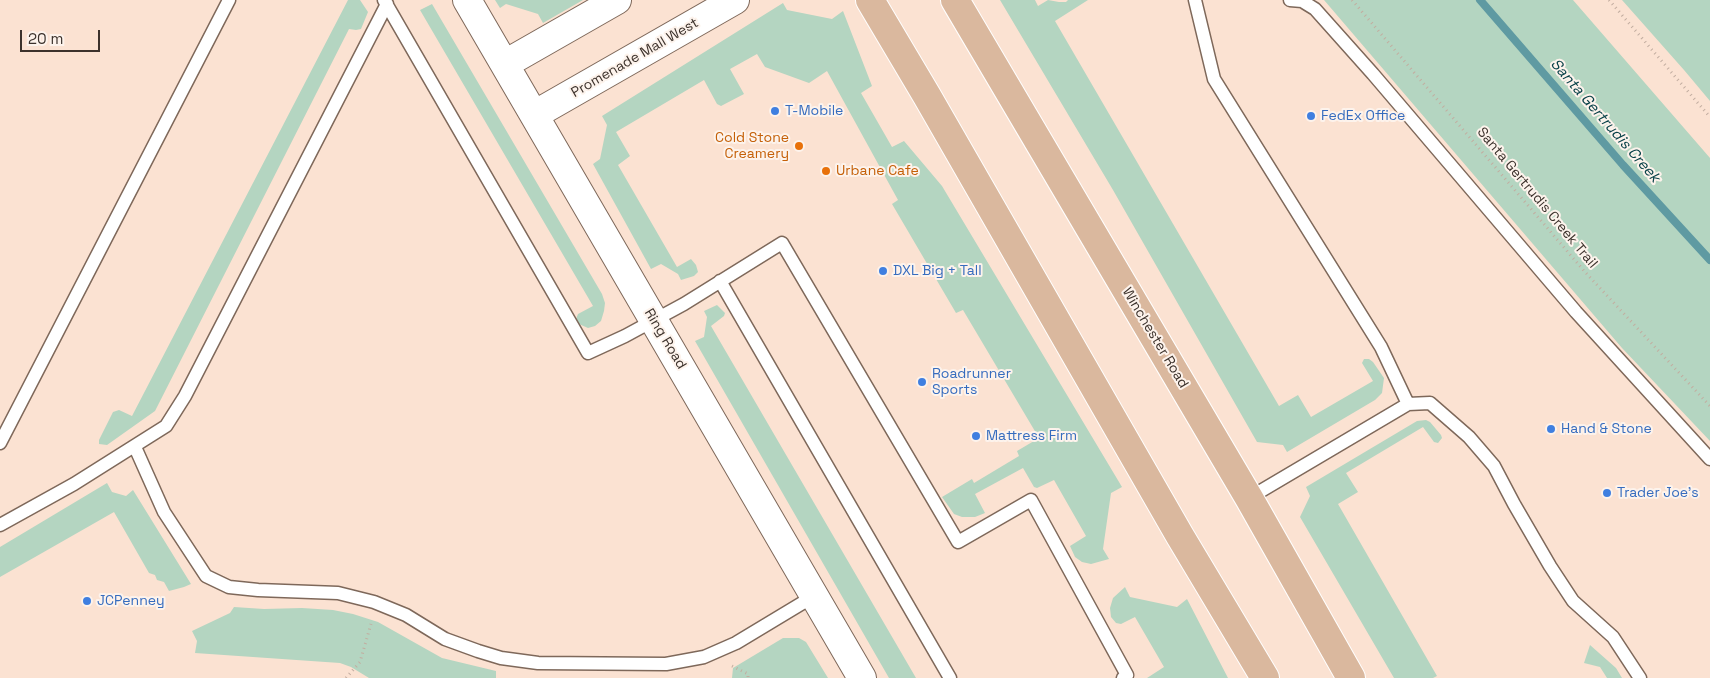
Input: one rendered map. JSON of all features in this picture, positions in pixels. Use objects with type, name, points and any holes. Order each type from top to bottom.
[{"type":"main road","points":[[870,0],[1180,536],[1265,678]]},
{"type":"main road","name":"Winchester Road","points":[[955,0],[1249,498],[1351,678]]},
{"type":"street","name":"Ring Road","points":[[467,0],[862,678]]},
{"type":"street","points":[[505,64],[617,0]]},
{"type":"street","name":"Promenade Mall West","points":[[534,115],[735,0]]},
{"type":"lane","points":[[0,443],[229,0]]},
{"type":"lane","points":[[1195,0],[1214,79],[1381,347],[1408,404]]},
{"type":"lane","points":[[1290,0],[1302,1],[1315,9],[1373,74],[1576,312],[1710,459]]},
{"type":"lane","points":[[386,2],[588,353],[653,321],[782,243],[958,542],[1031,500],[1127,675],[1123,678]]},
{"type":"lane","points":[[0,525],[74,484],[166,426],[185,396],[386,2]]},
{"type":"lane","points":[[720,281],[950,678]]},
{"type":"lane","points":[[1249,498],[1408,404],[1430,403],[1469,437],[1494,466],[1522,517],[1573,601],[1613,637],[1640,678]]},
{"type":"lane","points":[[135,447],[164,512],[206,576],[229,587],[338,593],[374,602],[406,614],[445,639],[501,658],[538,663],[666,664],[704,658],[736,643],[814,596]]},
{"type":"path","name":"Santa Gertrudis Creek Trail","points":[[1352,0],[1585,272],[1710,406]]},
{"type":"path","points":[[1609,0],[1710,117]]},
{"type":"path","points":[[346,678],[360,662],[371,624]]},
{"type":"path","points":[[727,664],[748,674],[748,678]]},
{"type":"green space","points":[[348,0],[360,0],[368,12],[361,29],[349,29],[155,411],[107,445],[99,444],[99,440],[113,412],[119,410],[132,416]]},
{"type":"green space","points":[[495,0],[583,0],[543,23],[538,14],[506,4],[500,8]]},
{"type":"green space","points":[[1000,0],[1035,0],[1038,6],[1048,0],[1066,2],[1068,0],[1088,0],[1055,21],[1279,406],[1298,395],[1311,417],[1373,381],[1362,363],[1364,359],[1369,359],[1373,362],[1384,378],[1382,393],[1375,400],[1287,452],[1283,445],[1257,442],[1113,190]]},
{"type":"green space","points":[[1324,0],[1573,0],[1710,158],[1710,441],[1622,348]]},
{"type":"green space","points":[[1622,0],[1710,0],[1710,101],[1684,70]]},
{"type":"green space","points":[[783,3],[787,10],[832,19],[843,11],[872,86],[861,93],[892,147],[904,141],[942,186],[1122,487],[1111,493],[1103,549],[1109,559],[1091,564],[1082,562],[1075,557],[1070,546],[1086,536],[1054,480],[1037,488],[1034,487],[1023,468],[975,494],[985,513],[975,517],[962,517],[954,514],[942,497],[972,479],[974,483],[1019,456],[1017,451],[1039,438],[963,310],[956,313],[892,204],[898,200],[827,71],[809,83],[765,67],[757,54],[730,69],[744,94],[721,106],[717,104],[704,80],[616,132],[630,156],[618,165],[677,267],[691,259],[696,265],[698,272],[694,276],[681,280],[678,274],[661,264],[651,269],[593,164],[600,159],[607,125],[602,116]]},
{"type":"green space","points":[[432,4],[602,294],[605,303],[604,311],[601,321],[595,326],[588,328],[579,324],[576,319],[578,314],[593,306],[420,10]]},
{"type":"green space","points":[[717,305],[725,313],[724,316],[711,326],[916,678],[889,678],[695,341],[704,337],[707,317],[704,311]]},
{"type":"green space","points":[[1426,420],[1441,435],[1442,438],[1438,443],[1434,442],[1423,427],[1346,473],[1358,492],[1338,504],[1437,676],[1433,678],[1394,678],[1300,517],[1310,496],[1306,487],[1417,421]]},
{"type":"green space","points":[[107,483],[112,492],[126,496],[133,490],[191,584],[169,591],[164,582],[157,580],[155,575],[149,573],[114,512],[0,577],[0,547]]},
{"type":"green space","points":[[1125,587],[1130,597],[1177,607],[1187,599],[1228,678],[1147,678],[1164,667],[1135,617],[1121,624],[1116,623],[1111,617],[1110,608],[1113,598]]},
{"type":"green space","points":[[234,607],[264,609],[302,608],[333,610],[353,614],[378,622],[442,658],[496,671],[496,678],[369,678],[351,667],[340,663],[195,653],[197,641],[192,631],[230,613]]},
{"type":"green space","points":[[783,638],[799,638],[806,642],[828,678],[732,678],[733,668]]},
{"type":"green space","points":[[1590,645],[1616,668],[1622,678],[1607,678],[1600,667],[1584,663]]},
{"type":"waterway","name":"Santa Gertrudis Creek","points":[[1480,0],[1623,165],[1710,260]]},
{"type":"place","name":"T-Mobile","points":[[775,111]]},
{"type":"place","name":"FedEx Office","points":[[1311,116]]},
{"type":"place","name":"Cold Stone Creamery","points":[[799,146]]},
{"type":"place","name":"Urbane Cafe","points":[[826,171]]},
{"type":"place","name":"DXL Big + Tall","points":[[883,271]]},
{"type":"place","name":"Roadrunner Sports","points":[[922,382]]},
{"type":"place","name":"Hand & Stone","points":[[1551,429]]},
{"type":"place","name":"Mattress Firm","points":[[976,436]]},
{"type":"place","name":"Trader Joe's","points":[[1607,493]]},
{"type":"place","name":"JCPenney","points":[[87,601]]}]
